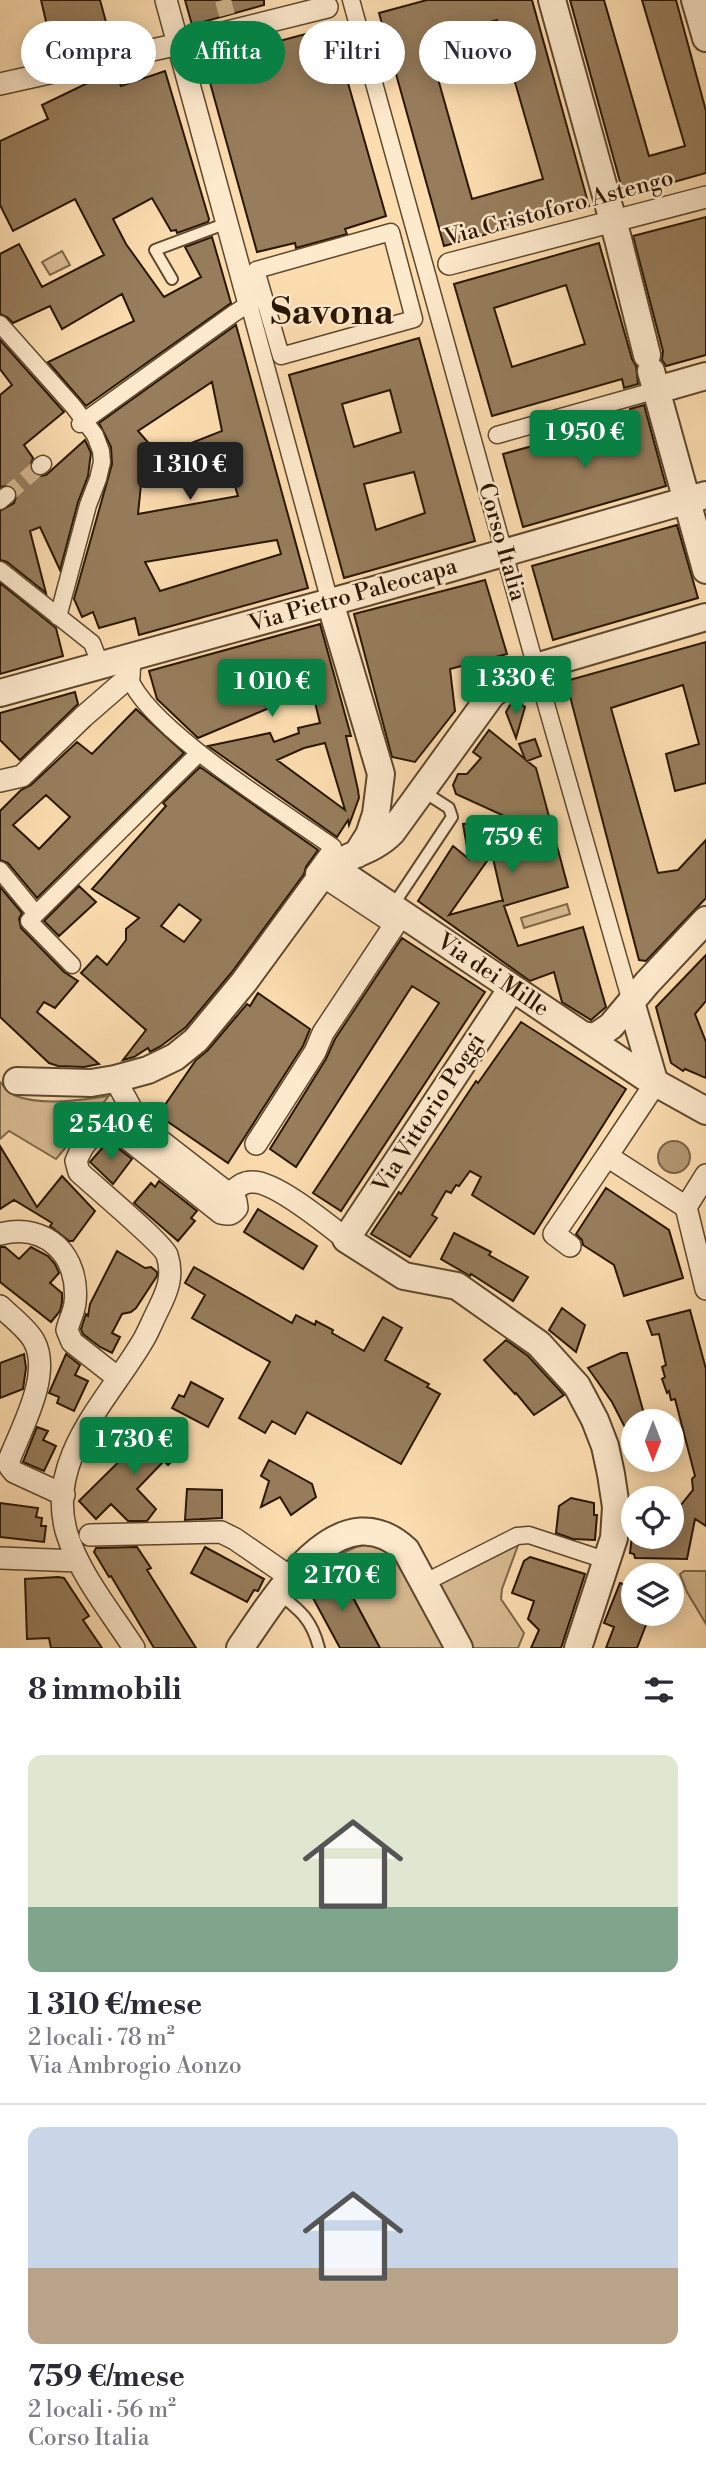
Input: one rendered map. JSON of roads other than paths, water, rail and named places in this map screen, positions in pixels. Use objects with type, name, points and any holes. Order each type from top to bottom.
[{"type":"street","points":[[166,0],[172,21]]},
{"type":"street","points":[[241,21],[351,0]]},
{"type":"street","name":"Corso Italia","points":[[351,0],[655,1084]]},
{"type":"street","points":[[552,0],[652,372],[696,497],[706,570]]},
{"type":"street","points":[[695,0],[706,38]]},
{"type":"street","points":[[0,83],[170,46]]},
{"type":"street","points":[[17,1082],[91,1083],[148,1070],[175,1057],[196,1040],[244,982],[335,861],[366,841],[374,822],[381,774],[330,602],[256,300],[256,270],[391,232],[414,318],[281,356],[256,300],[227,223],[189,84]]},
{"type":"street","name":"Via Cristoforo Astengo","points":[[426,271],[706,197]]},
{"type":"street","points":[[82,422],[256,300]]},
{"type":"street","points":[[1,328],[100,444],[102,462],[58,617]]},
{"type":"street","points":[[498,435],[652,372],[706,376]]},
{"type":"street","name":"Via Pietro Paleocapa","points":[[0,693],[101,666],[130,667],[330,602],[696,497]]},
{"type":"street","points":[[0,570],[92,643],[101,666]]},
{"type":"street","points":[[335,861],[372,849],[386,838],[492,694],[522,673],[706,617]]},
{"type":"street","points":[[130,667],[134,690],[149,707],[199,753],[335,861]]},
{"type":"street","points":[[0,782],[22,776],[130,667]]},
{"type":"street","points":[[33,917],[199,753]]},
{"type":"street","name":"Via dei Mille","points":[[335,861],[396,916],[512,988],[655,1084],[706,1111]]},
{"type":"street","points":[[0,870],[72,965]]},
{"type":"street","points":[[256,1144],[315,1052],[323,1033],[396,916]]},
{"type":"street","points":[[583,1035],[595,1037],[601,1034],[706,920]]},
{"type":"street","name":"Via Vittorio Poggi","points":[[346,1239],[512,988]]},
{"type":"street","points":[[116,1079],[132,1110],[157,1138],[222,1200]]},
{"type":"street","points":[[569,1246],[554,1234],[655,1084]]},
{"type":"street","points":[[134,1648],[78,1562],[67,1533],[62,1504],[67,1472],[89,1419],[144,1339],[166,1293],[172,1273],[166,1252],[79,1172],[76,1161],[89,1138],[96,1133],[119,1132],[222,1200]]},
{"type":"street","points":[[607,1156],[686,1207],[706,1289]]},
{"type":"street","points":[[686,1207],[706,1175]]},
{"type":"street","points":[[222,1200],[240,1185],[250,1181],[267,1185],[404,1276],[457,1286],[539,1344],[576,1386],[595,1420],[611,1474],[616,1507],[614,1538],[608,1561],[578,1648]]},
{"type":"street","points":[[0,1234],[29,1232],[48,1239],[62,1251],[72,1266],[75,1286],[75,1304],[67,1330],[72,1342],[118,1378]]},
{"type":"street","points":[[0,1306],[34,1339],[40,1359],[41,1376],[9,1460],[10,1467],[14,1472],[64,1495]]},
{"type":"street","points":[[90,1535],[221,1532],[235,1539],[284,1585]]},
{"type":"street","points":[[240,1648],[303,1562],[340,1538],[362,1533],[379,1533],[393,1538],[406,1550],[459,1648]]},
{"type":"street","points":[[424,1583],[517,1536],[529,1535],[608,1561]]},
{"type":"street","points":[[0,1558],[78,1562]]},
{"type":"lane","points":[[172,279],[155,250],[227,223]]},
{"type":"lane","points":[[396,916],[452,817],[449,808],[421,790]]},
{"type":"lane","points":[[284,1585],[314,1629],[319,1648]]},
{"type":"tunnel","points":[[223,0],[227,15]]},
{"type":"tunnel","points":[[7,495],[40,466]]},
{"type":"district","name":"Savona","points":[[332,313]]}]
